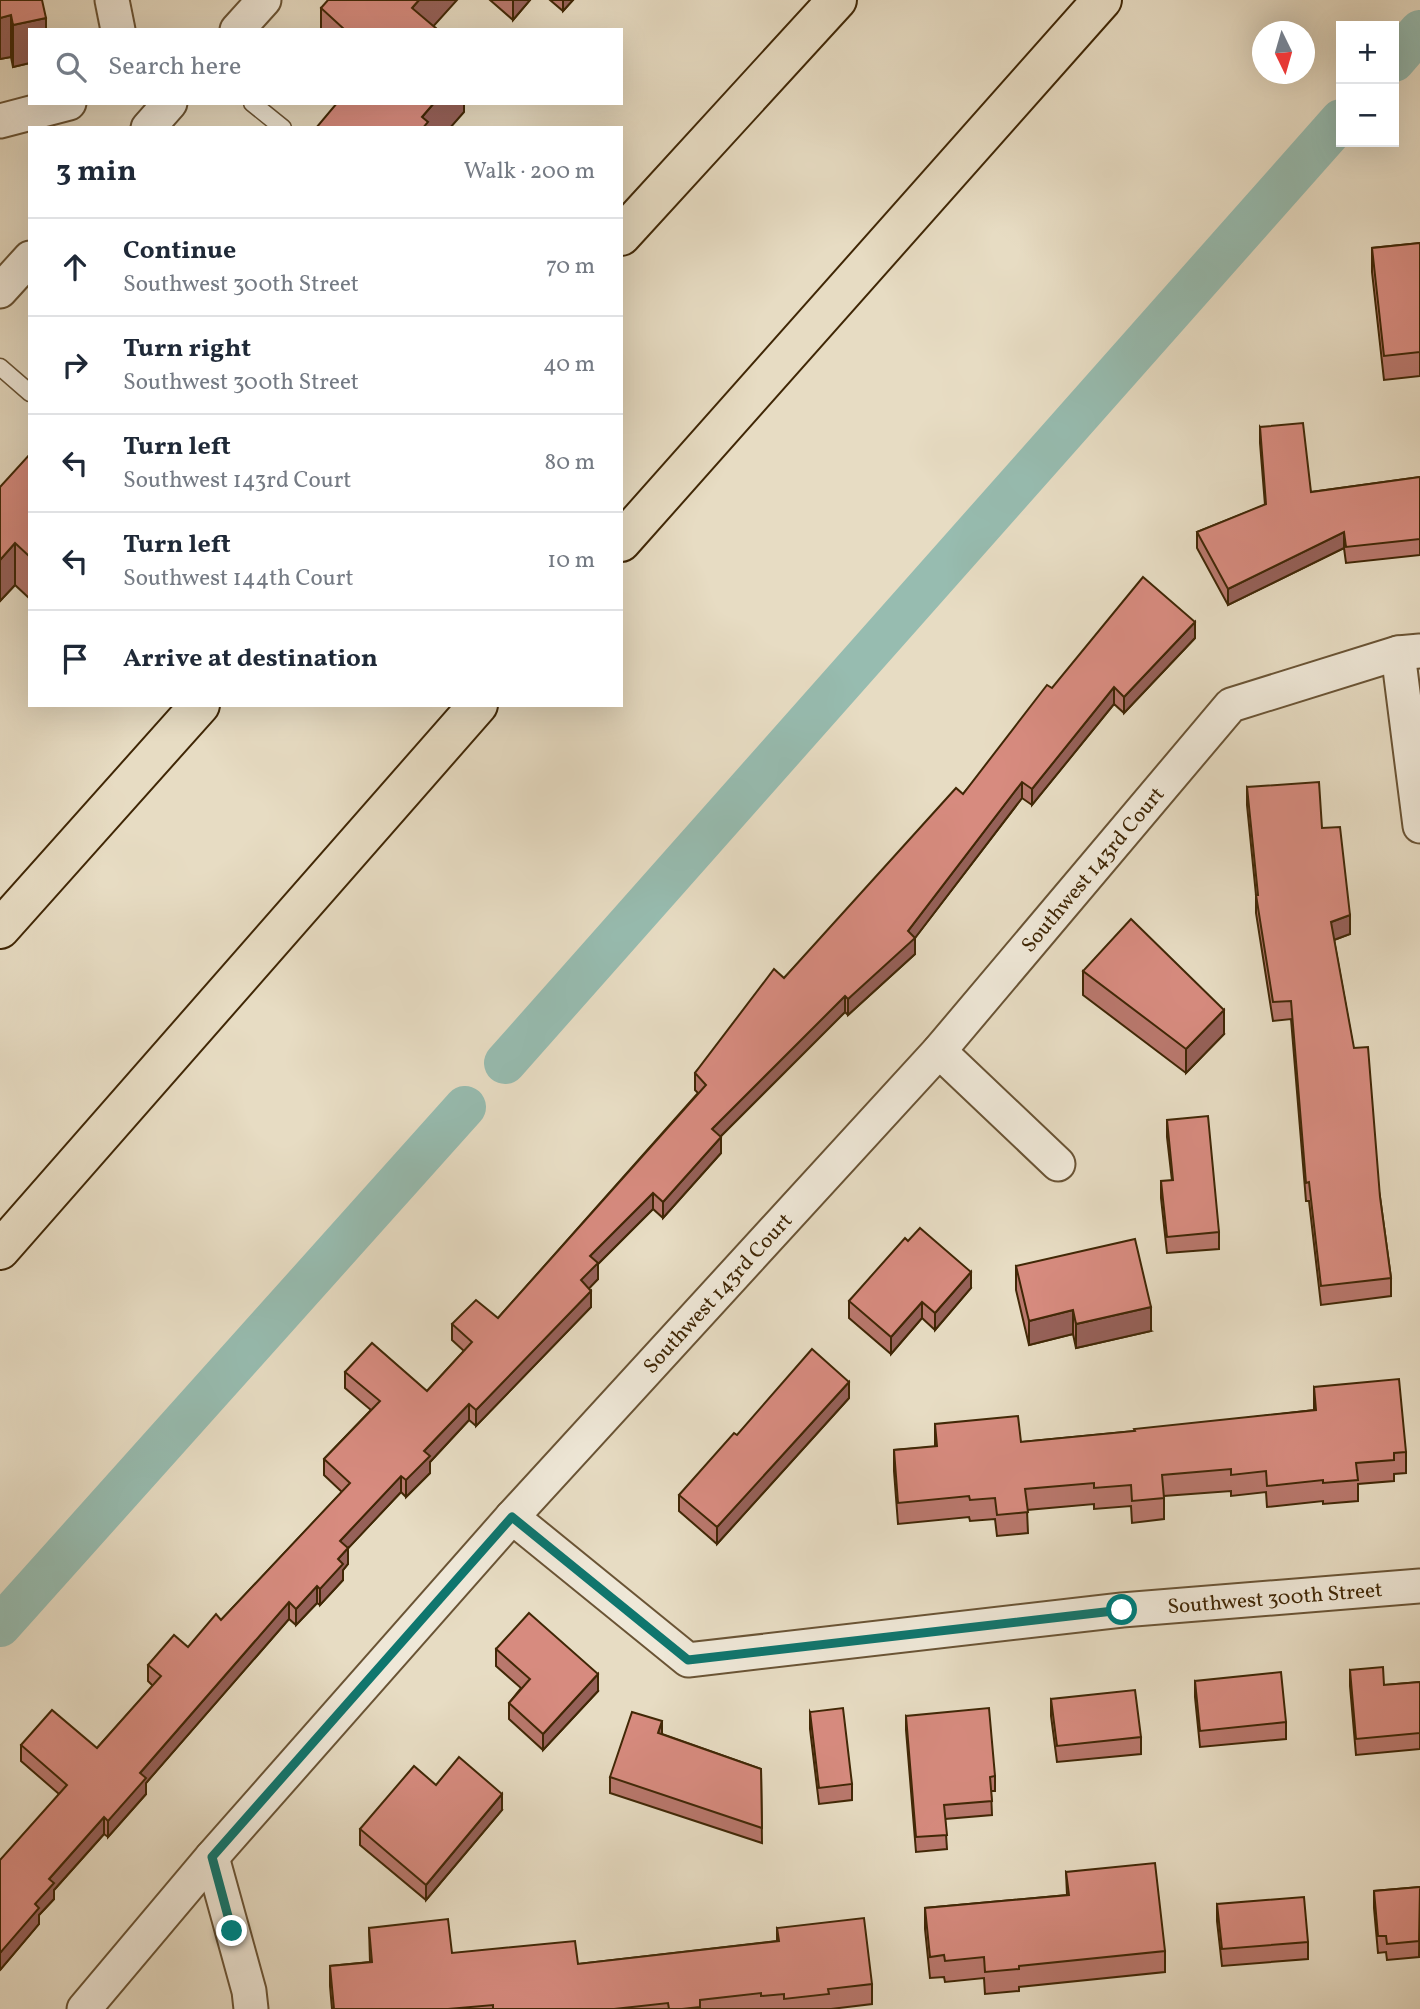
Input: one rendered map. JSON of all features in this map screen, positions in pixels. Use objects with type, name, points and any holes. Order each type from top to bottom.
[{"type":"highway","points":[[623,234],[837,0]]},
{"type":"highway","points":[[623,540],[1102,0]]},
{"type":"highway","points":[[0,929],[198,707]]},
{"type":"highway","points":[[0,1250],[476,707]]},
{"type":"street","points":[[112,0],[118,28]]},
{"type":"street","points":[[239,28],[264,0]]},
{"type":"street","points":[[0,121],[61,105]]},
{"type":"street","points":[[0,291],[28,260]]},
{"type":"street","points":[[1409,652],[1420,826]]},
{"type":"street","name":"Southwest 143rd Court","points":[[83,2009],[212,1857],[512,1517],[939,1051],[1231,705],[1409,652]]},
{"type":"street","points":[[939,1051],[1058,1164]]},
{"type":"street","name":"Southwest 300th Street","points":[[512,1517],[688,1660],[1122,1610],[1420,1586]]},
{"type":"street","points":[[212,1857],[249,1991],[251,2009]]},
{"type":"lane","points":[[254,105],[280,126]]},
{"type":"lane","points":[[0,367],[28,391]]},
{"type":"building","points":[[0,0],[42,0],[46,18],[13,25],[11,15],[0,18]]},
{"type":"building","points":[[328,0],[419,0],[412,8],[436,28],[343,28],[321,8]]},
{"type":"building","points":[[335,105],[432,105],[422,117],[428,122],[425,126],[318,126]]},
{"type":"building","points":[[1420,243],[1420,352],[1384,356],[1372,248]]},
{"type":"building","points":[[1303,423],[1311,492],[1420,477],[1420,539],[1346,547],[1344,532],[1228,589],[1197,532],[1266,504],[1260,427]]},
{"type":"building","points":[[28,456],[28,555],[15,543],[0,560],[0,487]]},
{"type":"building","points":[[1143,577],[1195,622],[1124,697],[1114,687],[1032,789],[1022,782],[908,931],[915,938],[848,999],[845,996],[712,1129],[721,1137],[663,1202],[653,1193],[590,1256],[598,1263],[581,1280],[591,1291],[476,1410],[469,1404],[424,1451],[430,1456],[406,1480],[401,1476],[340,1541],[348,1548],[338,1559],[343,1564],[320,1589],[317,1586],[296,1609],[289,1602],[140,1773],[146,1778],[108,1821],[104,1817],[49,1879],[54,1883],[35,1904],[39,1908],[0,1953],[0,1860],[67,1785],[21,1745],[52,1710],[97,1748],[161,1676],[148,1665],[174,1635],[188,1647],[216,1614],[221,1620],[350,1483],[324,1459],[380,1401],[345,1372],[372,1343],[427,1391],[472,1342],[452,1324],[476,1300],[498,1318],[706,1085],[695,1073],[774,969],[784,978],[956,788],[963,794],[1047,685],[1052,688]]},
{"type":"building","points":[[1319,782],[1322,828],[1340,827],[1350,915],[1331,922],[1354,1048],[1368,1047],[1380,1197],[1391,1278],[1321,1286],[1309,1182],[1306,1183],[1291,1001],[1273,1002],[1256,895],[1247,787]]},
{"type":"building","points":[[1131,919],[1224,1010],[1186,1049],[1083,971]]},
{"type":"building","points":[[1208,1116],[1219,1232],[1167,1237],[1161,1181],[1173,1180],[1167,1120]]},
{"type":"building","points":[[920,1228],[971,1272],[935,1313],[922,1302],[891,1337],[849,1301],[905,1238],[908,1241]]},
{"type":"building","points":[[1135,1239],[1151,1307],[1076,1324],[1073,1310],[1029,1321],[1016,1266]]},
{"type":"building","points":[[812,1349],[849,1382],[717,1527],[679,1495],[734,1433],[737,1435]]},
{"type":"building","points":[[1399,1379],[1406,1452],[1394,1453],[1394,1460],[1356,1463],[1358,1480],[1323,1483],[1323,1480],[1267,1486],[1266,1471],[1231,1475],[1231,1469],[1162,1475],[1164,1498],[1132,1501],[1131,1485],[1094,1488],[1094,1483],[1025,1489],[1028,1512],[997,1515],[995,1498],[970,1500],[969,1496],[898,1503],[894,1450],[937,1446],[935,1424],[1018,1416],[1021,1442],[1135,1431],[1134,1429],[1316,1410],[1314,1387]]},
{"type":"building","points":[[529,1613],[598,1674],[543,1734],[509,1703],[530,1679],[496,1649]]},
{"type":"building","points":[[1383,1667],[1384,1685],[1420,1682],[1420,1733],[1356,1739],[1350,1670]]},
{"type":"building","points":[[1281,1672],[1286,1722],[1200,1731],[1195,1681]]},
{"type":"building","points":[[1135,1690],[1141,1737],[1057,1746],[1051,1699]]},
{"type":"building","points":[[843,1708],[852,1784],[819,1788],[810,1712]]},
{"type":"building","points":[[989,1708],[995,1776],[990,1777],[992,1801],[944,1805],[947,1835],[916,1837],[906,1716]]},
{"type":"building","points":[[632,1712],[662,1721],[658,1733],[761,1769],[762,1828],[610,1777]]},
{"type":"building","points":[[459,1757],[502,1794],[426,1885],[360,1829],[414,1766],[436,1785]]},
{"type":"building","points":[[1155,1863],[1165,1951],[985,1972],[984,1957],[945,1961],[944,1955],[930,1957],[925,1908],[1069,1895],[1066,1872]]},
{"type":"building","points":[[1420,1887],[1419,1941],[1387,1944],[1386,1936],[1378,1936],[1374,1891]]},
{"type":"building","points":[[1304,1897],[1308,1942],[1222,1949],[1217,1904]]},
{"type":"building","points":[[864,1918],[872,1984],[828,1989],[829,1994],[784,1999],[784,1994],[761,1996],[761,1993],[700,2000],[700,2007],[682,2009],[669,2009],[668,2003],[614,2009],[493,2009],[493,2005],[448,2009],[334,2009],[330,1966],[372,1962],[369,1928],[448,1919],[452,1953],[575,1941],[578,1964],[779,1941],[777,1928]]},
{"type":"waterway","points":[[1399,55],[1420,31]]},
{"type":"waterway","points":[[505,1063],[1336,126]]},
{"type":"waterway","points":[[0,1626],[465,1107]]},
{"type":"route","points":[[232,1931],[212,1857],[512,1517],[688,1660],[1122,1610]]}]
